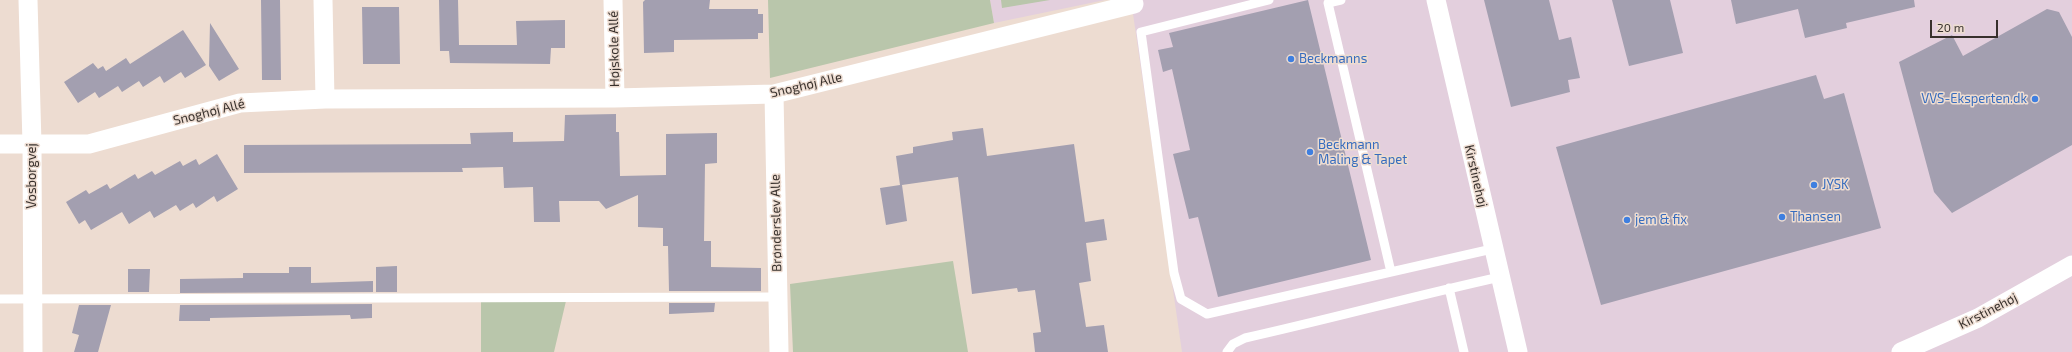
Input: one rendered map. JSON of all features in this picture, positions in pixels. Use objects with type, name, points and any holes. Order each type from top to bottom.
[{"type":"street","name":"Vosborgvej","points":[[28,0],[32,144],[33,352]]},
{"type":"street","points":[[323,0],[325,99]]},
{"type":"street","name":"Højskole Allé","points":[[613,0],[615,98]]},
{"type":"street","name":"Kirstinehøj","points":[[1436,0],[1492,249],[1518,352]]},
{"type":"street","name":"Snoghøj Alle","points":[[469,99],[615,98],[774,94],[1134,4]]},
{"type":"street","name":"Brønderslev Alle","points":[[774,94],[778,352]]},
{"type":"street","name":"Snoghøj Allé","points":[[0,144],[89,144],[240,103],[325,99],[469,99]]},
{"type":"street","name":"Kirstinehøj","points":[[1901,352],[1978,318],[2072,265]]},
{"type":"lane","points":[[1269,0],[1141,32],[1174,273],[1181,299],[1207,314],[1492,249]]},
{"type":"lane","points":[[1341,0],[1327,2],[1391,272]]},
{"type":"lane","points":[[1227,352],[1233,344],[1245,338],[1340,317],[1449,288],[1500,277]]},
{"type":"lane","points":[[1449,288],[1464,352]]},
{"type":"lane","points":[[0,299],[777,297]]},
{"type":"shaded area","points":[[990,0],[1105,0],[994,23]]},
{"type":"shaded area","points":[[1131,0],[2072,0],[2072,352],[1182,352]]},
{"type":"green space","points":[[768,0],[990,0],[994,23],[770,78]]},
{"type":"green space","points":[[1001,0],[1050,0],[1002,8]]},
{"type":"green space","points":[[953,261],[968,352],[793,352],[790,284]]},
{"type":"green space","points":[[566,301],[554,352],[481,352],[481,302]]},
{"type":"building","points":[[261,0],[280,0],[281,80],[262,80]]},
{"type":"building","points":[[439,0],[458,0],[459,45],[517,45],[516,21],[565,20],[565,48],[551,48],[550,64],[450,63],[449,51],[440,51]]},
{"type":"building","points":[[645,0],[710,0],[709,9],[758,9],[758,14],[763,14],[763,33],[758,33],[758,39],[674,40],[674,52],[644,53],[643,2]]},
{"type":"building","points":[[1308,0],[1371,260],[1218,297],[1198,217],[1189,219],[1173,154],[1190,150],[1172,69],[1163,72],[1158,50],[1173,47],[1169,33]]},
{"type":"building","points":[[1484,0],[1549,0],[1559,40],[1571,37],[1580,78],[1568,80],[1570,92],[1511,107]]},
{"type":"building","points":[[1612,0],[1670,0],[1683,53],[1629,66]]},
{"type":"building","points":[[1731,0],[1914,0],[1915,7],[1846,23],[1847,28],[1805,38],[1798,9],[1736,24]]},
{"type":"building","points":[[362,7],[399,7],[400,64],[363,64]]},
{"type":"building","points":[[2047,9],[2059,12],[2072,37],[2072,145],[1952,213],[1934,192],[1899,62],[1952,35],[1963,56]]},
{"type":"building","points":[[210,23],[239,69],[219,81],[209,66]]},
{"type":"building","points":[[183,30],[206,65],[185,78],[181,72],[164,83],[160,76],[143,87],[139,81],[122,92],[118,86],[99,98],[95,92],[78,103],[64,82],[93,63],[98,69],[103,66],[106,71],[126,58],[130,64]]},
{"type":"building","points":[[1816,75],[1824,99],[1844,93],[1881,228],[1601,305],[1556,147]]},
{"type":"building","points":[[616,114],[616,132],[619,132],[620,176],[666,175],[666,134],[717,133],[717,163],[705,164],[704,241],[711,241],[711,267],[761,268],[761,291],[669,291],[668,246],[663,246],[663,228],[638,227],[638,195],[606,209],[599,201],[559,201],[560,222],[534,222],[533,187],[504,188],[503,167],[462,168],[463,172],[244,173],[244,145],[471,144],[470,133],[513,132],[513,142],[564,141],[565,115]]},
{"type":"building","points":[[983,128],[987,156],[1074,144],[1085,222],[1104,219],[1107,240],[1086,243],[1091,281],[1079,283],[1086,327],[1104,325],[1108,352],[1035,352],[1033,333],[1041,332],[1035,290],[1018,292],[1017,288],[972,294],[958,177],[902,185],[907,221],[886,225],[880,188],[900,185],[896,156],[913,153],[913,147],[953,140],[952,132]]},
{"type":"building","points":[[217,154],[238,189],[217,202],[214,196],[196,208],[193,203],[180,211],[176,205],[154,218],[150,211],[129,224],[122,212],[91,230],[85,220],[79,224],[66,202],[86,190],[89,194],[107,184],[110,189],[135,174],[138,179],[152,171],[155,175],[180,161],[183,166],[196,159],[199,165]]},
{"type":"building","points":[[397,266],[397,292],[376,292],[376,267]]},
{"type":"building","points":[[289,267],[311,267],[311,283],[373,281],[373,292],[180,293],[180,279],[243,278],[243,273],[289,273]]},
{"type":"building","points":[[128,269],[150,269],[149,292],[128,292]]},
{"type":"building","points":[[669,303],[715,303],[714,312],[669,314]]},
{"type":"building","points":[[372,304],[372,318],[351,319],[350,315],[210,318],[210,321],[179,321],[180,305]]},
{"type":"building","points":[[79,305],[111,305],[98,352],[74,352],[79,335],[72,333]]},
{"type":"place","name":"Beckmanns","points":[[1291,59]]},
{"type":"place","name":"VVS-Eksperten.dk","points":[[2035,99]]},
{"type":"place","name":"Beckmann Maling & Tapet","points":[[1310,152]]},
{"type":"place","name":"JYSK","points":[[1814,185]]},
{"type":"place","name":"Thansen","points":[[1782,217]]},
{"type":"place","name":"jem & fix","points":[[1627,220]]}]
